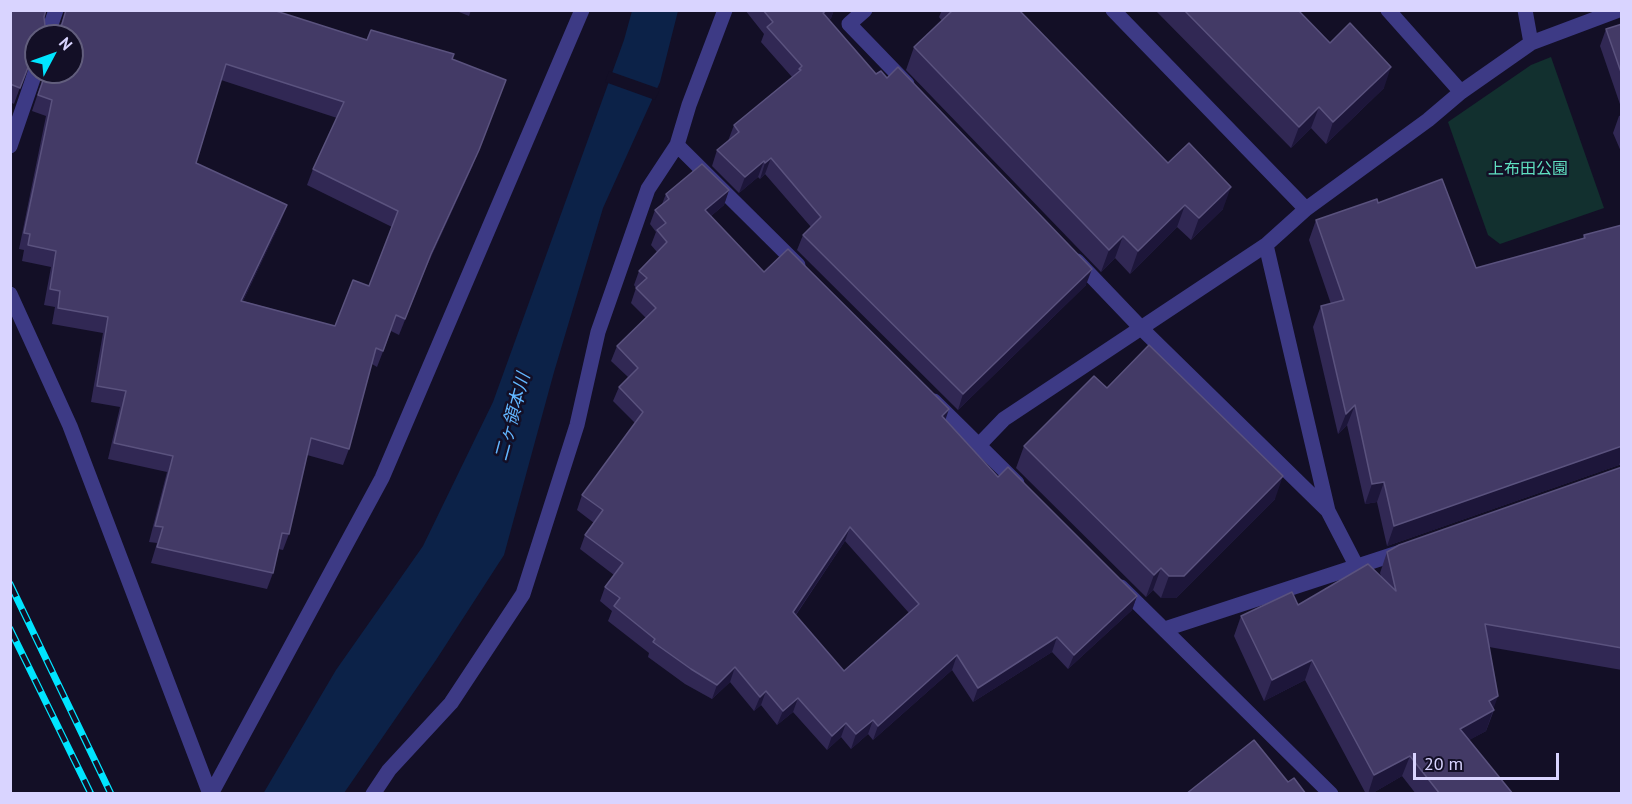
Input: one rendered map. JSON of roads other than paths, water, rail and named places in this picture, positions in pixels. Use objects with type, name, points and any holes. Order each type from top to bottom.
[{"type":"street","points":[[211,794],[382,478],[582,10]]},
{"type":"street","points":[[373,794],[389,770],[451,703],[522,594],[577,425],[602,321],[648,189],[677,145],[689,105],[725,10]]},
{"type":"street","points":[[865,10],[849,24],[914,92]]},
{"type":"street","points":[[1113,10],[1306,209]]},
{"type":"street","points":[[1525,10],[1531,42]]},
{"type":"street","points":[[979,445],[1004,419],[1266,245],[1306,209],[1531,42],[1619,10]]},
{"type":"street","points":[[1388,11],[1461,92]]},
{"type":"street","points":[[10,146],[31,84]]},
{"type":"street","points":[[677,145],[811,278]]},
{"type":"street","points":[[1266,245],[1328,511],[1357,567]]},
{"type":"street","points":[[1069,252],[1142,328],[1328,511]]},
{"type":"street","points":[[10,294],[70,426],[211,794]]},
{"type":"street","points":[[920,387],[1029,495]]},
{"type":"street","points":[[1165,629],[1423,544]]},
{"type":"street","points":[[1114,579],[1331,794]]},
{"type":"water","name":"二ヶ領本川","points":[[632,11],[678,11],[660,82],[603,208],[554,372],[504,555],[436,660],[344,793],[263,794],[336,670],[423,546],[493,402],[624,40]]},
{"type":"railway","points":[[10,584],[111,794]]},
{"type":"railway","points":[[10,629],[91,794]]},
{"type":"park label","name":"上布田公園","points":[[1528,169]]}]
